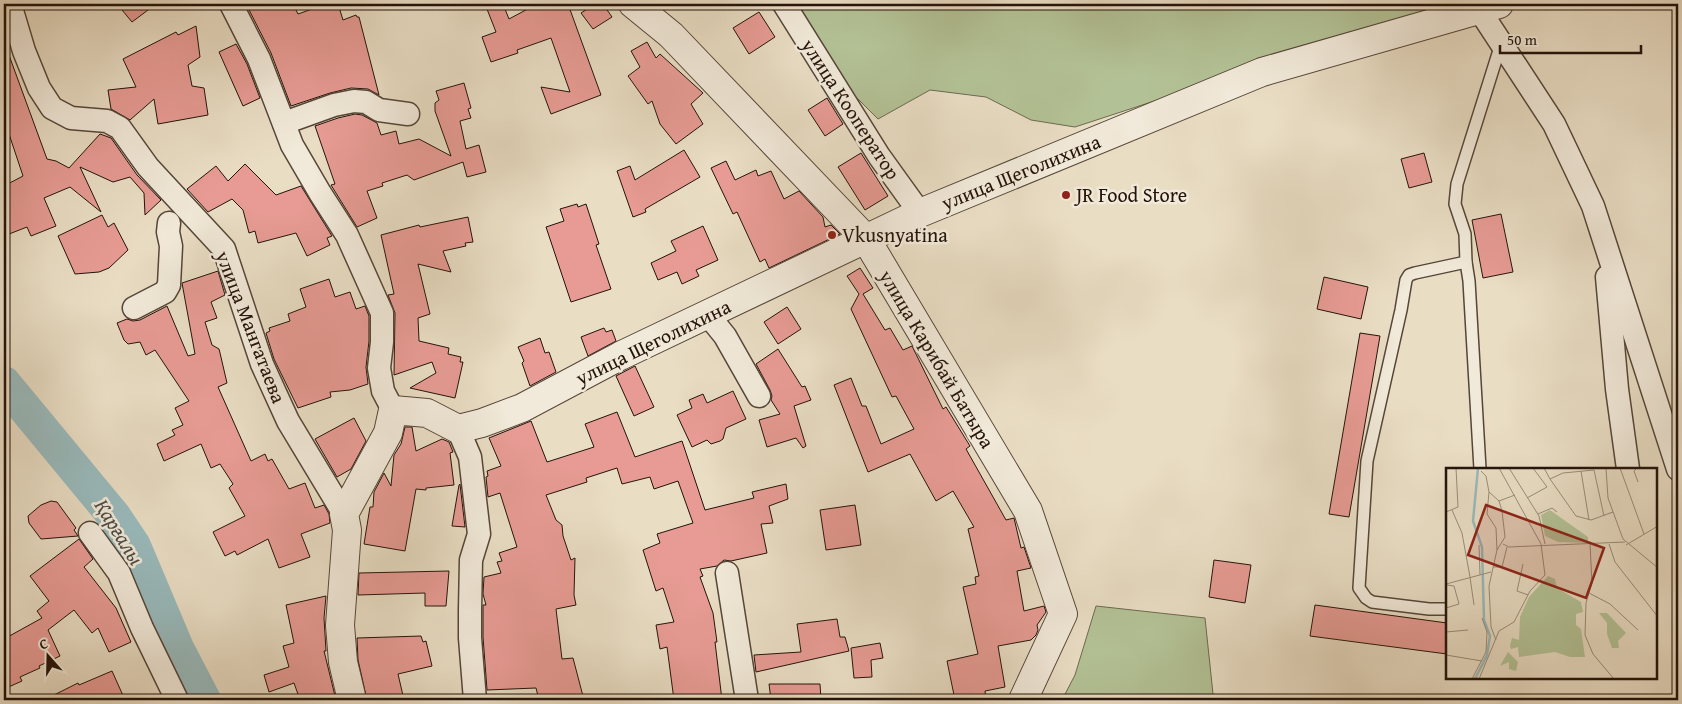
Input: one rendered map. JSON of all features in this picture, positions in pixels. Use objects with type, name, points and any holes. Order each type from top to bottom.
[{"type":"street","name":"улица Мангатаева","points":[[10,4],[24,51],[39,88],[52,108],[60,114],[71,118],[106,121],[120,128],[148,167],[224,249],[262,364],[288,421],[344,514],[347,530],[340,624],[343,662],[352,700]]},
{"type":"street","points":[[231,4],[259,59],[292,145],[347,235],[382,313],[382,342],[379,368],[383,391],[393,410],[388,432],[344,514]]},
{"type":"street","name":"улица Карибай Батыра","points":[[633,4],[671,35],[866,239],[1028,511],[1063,614],[1023,700]]},
{"type":"street","name":"улица Кооператор","points":[[784,4],[878,156],[920,213]]},
{"type":"street","points":[[1490,7],[1502,42],[1554,124],[1593,206],[1678,468]]},
{"type":"street","name":"улица Щеголихина","points":[[458,429],[482,423],[522,408],[620,356],[920,213],[1262,72],[1490,7]]},
{"type":"street","points":[[284,122],[334,105],[354,101],[366,102],[379,110],[408,114]]},
{"type":"street","points":[[134,308],[165,292],[169,285],[171,246],[168,232],[162,225],[191,212]]},
{"type":"street","points":[[1603,236],[1616,389],[1628,468]]},
{"type":"street","points":[[708,315],[726,336],[758,396]]},
{"type":"street","points":[[393,410],[428,413],[458,429],[470,457],[479,534],[471,560],[470,638],[475,700]]},
{"type":"street","points":[[90,533],[119,573],[142,628],[177,700]]},
{"type":"street","points":[[727,573],[747,700]]},
{"type":"lane","points":[[1480,468],[1465,234],[1455,204],[1457,184],[1502,42]]},
{"type":"lane","points":[[1446,609],[1429,609],[1372,602],[1366,598],[1359,588],[1367,461],[1406,280],[1409,275],[1415,272],[1466,262]]},
{"type":"green space","points":[[796,4],[1451,4],[1075,127],[1031,120],[986,97],[930,90],[878,119],[850,91]]},
{"type":"green space","points":[[1096,606],[1205,618],[1213,694],[1226,700],[1062,700],[1075,675]]},
{"type":"building","points":[[117,4],[156,4],[132,22]]},
{"type":"building","points":[[246,4],[293,4],[298,14],[326,4],[338,4],[343,20],[356,15],[359,17],[379,95],[368,89],[351,88],[291,106],[271,53]]},
{"type":"building","points":[[485,4],[503,4],[509,19],[537,4],[568,4],[601,95],[551,114],[541,87],[570,92],[551,38],[517,50],[518,53],[491,62],[482,37],[496,32]]},
{"type":"building","points":[[595,4],[603,4],[612,17],[593,29],[581,13]]},
{"type":"building","points":[[759,12],[775,37],[749,54],[733,28]]},
{"type":"building","points":[[196,26],[200,57],[188,65],[192,86],[204,88],[208,115],[158,124],[154,99],[130,120],[111,109],[108,90],[136,87],[123,59],[176,32],[178,35]]},
{"type":"building","points":[[647,42],[656,58],[660,54],[703,93],[691,104],[703,124],[676,144],[660,124],[652,101],[648,104],[628,76],[640,67],[631,51]]},
{"type":"building","points":[[236,44],[247,64],[260,98],[243,106],[219,52]]},
{"type":"building","points":[[6,47],[47,159],[56,161],[69,168],[100,134],[111,138],[137,175],[161,200],[145,215],[144,193],[130,177],[113,182],[80,167],[101,212],[70,187],[44,198],[56,226],[31,236],[27,227],[4,236],[4,186],[23,176],[4,119],[4,48]]},
{"type":"building","points":[[464,83],[471,108],[468,109],[471,118],[460,121],[466,149],[479,145],[486,172],[467,177],[463,162],[414,180],[407,175],[382,183],[383,186],[367,191],[377,218],[357,227],[331,185],[335,184],[315,126],[355,114],[362,115],[377,123],[381,135],[396,131],[399,144],[419,139],[451,156],[435,111],[435,103],[439,100],[436,91]]},
{"type":"building","points":[[827,98],[843,124],[825,136],[808,110]]},
{"type":"building","points":[[684,150],[700,177],[645,209],[646,212],[633,217],[617,171],[630,166],[635,180]]},
{"type":"building","points":[[861,153],[888,196],[865,210],[838,167]]},
{"type":"building","points":[[1424,153],[1432,182],[1409,188],[1401,159]]},
{"type":"building","points":[[726,161],[735,180],[756,170],[758,176],[771,171],[784,199],[799,191],[823,217],[825,227],[831,225],[840,234],[769,268],[765,259],[760,262],[737,212],[733,214],[711,168]]},
{"type":"building","points":[[245,164],[276,195],[301,186],[332,236],[327,238],[330,245],[307,256],[296,233],[258,243],[255,231],[249,233],[243,210],[232,199],[208,212],[187,189],[216,166],[228,181]]},
{"type":"building","points":[[577,204],[578,207],[586,204],[599,244],[596,245],[611,289],[571,302],[546,227],[564,221],[560,209]]},
{"type":"building","points":[[1501,214],[1513,272],[1483,278],[1472,220]]},
{"type":"building","points":[[102,215],[108,227],[114,223],[128,250],[109,268],[99,272],[75,274],[58,236]]},
{"type":"building","points":[[468,217],[473,242],[465,243],[466,246],[443,251],[451,272],[418,264],[430,314],[418,318],[419,341],[449,348],[448,354],[461,357],[460,362],[463,362],[455,398],[410,388],[436,373],[432,362],[394,375],[395,313],[388,295],[394,294],[381,235],[419,225],[420,227]]},
{"type":"building","points":[[703,226],[718,260],[696,270],[699,276],[682,284],[677,272],[658,280],[651,263],[676,251],[671,241]]},
{"type":"building","points":[[860,268],[873,288],[863,294],[885,330],[890,328],[903,350],[912,346],[943,409],[946,407],[970,446],[966,449],[1006,520],[1014,518],[1021,548],[1024,547],[1031,568],[1017,571],[1024,611],[1044,606],[1046,612],[1037,625],[1036,635],[1031,640],[998,646],[1005,687],[985,691],[986,700],[955,700],[947,661],[978,654],[963,587],[976,584],[975,577],[979,576],[968,529],[974,527],[953,491],[936,501],[910,454],[868,472],[834,385],[851,378],[862,406],[866,406],[881,444],[914,429],[896,396],[892,397],[851,309],[859,294],[847,276]]},
{"type":"building","points":[[218,271],[225,295],[211,302],[217,318],[205,322],[212,345],[219,349],[227,383],[218,387],[251,461],[265,454],[268,461],[272,459],[289,489],[305,483],[315,508],[324,505],[329,514],[330,523],[301,534],[310,557],[279,568],[268,539],[237,555],[235,551],[225,556],[213,532],[245,516],[229,488],[233,484],[220,464],[211,468],[201,444],[164,461],[157,444],[175,435],[172,430],[183,425],[175,408],[189,401],[155,350],[146,355],[140,342],[128,344],[124,340],[117,323],[127,319],[133,321],[140,320],[167,306],[188,356],[195,354],[182,283]]},
{"type":"building","points":[[1324,277],[1368,287],[1361,319],[1317,309]]},
{"type":"building","points":[[329,279],[335,297],[350,292],[356,309],[365,306],[369,316],[366,367],[368,384],[350,390],[330,392],[331,397],[298,408],[274,359],[266,333],[270,331],[269,328],[290,321],[288,314],[306,307],[300,289]]},
{"type":"building","points":[[787,307],[801,329],[778,344],[764,322]]},
{"type":"building","points":[[604,328],[606,332],[612,330],[616,341],[588,356],[581,337]]},
{"type":"building","points":[[1360,333],[1380,336],[1349,517],[1329,514]]},
{"type":"building","points":[[540,338],[545,353],[549,352],[556,372],[530,386],[522,363],[524,361],[518,347]]},
{"type":"building","points":[[778,349],[802,387],[805,386],[811,400],[794,406],[806,446],[803,448],[796,438],[767,447],[759,420],[780,414],[771,400],[770,390],[756,364]]},
{"type":"building","points":[[635,366],[654,407],[634,416],[616,376]]},
{"type":"building","points":[[733,391],[746,419],[726,428],[723,439],[720,441],[711,444],[707,440],[692,447],[677,415],[692,408],[689,400],[703,394],[707,403]]},
{"type":"building","points":[[617,412],[635,457],[682,441],[705,510],[754,498],[752,492],[786,484],[788,499],[769,506],[773,523],[761,524],[767,553],[731,561],[724,560],[717,566],[700,569],[703,576],[700,577],[713,613],[722,700],[674,700],[667,647],[660,649],[656,625],[674,622],[663,588],[656,591],[643,550],[660,543],[657,534],[693,523],[678,481],[654,489],[650,477],[622,484],[617,468],[586,478],[587,482],[546,495],[556,520],[562,525],[563,536],[571,560],[575,558],[574,595],[576,605],[556,609],[562,659],[573,658],[584,700],[539,700],[536,688],[487,690],[483,637],[483,605],[486,605],[483,594],[484,577],[501,573],[497,562],[502,561],[499,553],[517,547],[500,493],[488,497],[487,471],[501,466],[489,438],[531,421],[547,462],[594,447],[585,424]]},
{"type":"building","points":[[354,418],[366,441],[351,469],[337,477],[315,439]]},
{"type":"building","points":[[405,427],[412,427],[416,451],[442,439],[449,442],[453,452],[450,453],[454,485],[426,488],[426,490],[416,489],[405,551],[364,544],[370,507],[373,507],[374,492],[384,473],[391,486],[394,455],[401,444]]},
{"type":"building","points":[[460,484],[465,527],[452,526]]},
{"type":"building","points":[[51,501],[57,502],[76,528],[74,530],[78,536],[41,539],[29,523],[28,516],[41,505]]},
{"type":"building","points":[[855,505],[861,545],[826,550],[820,510]]},
{"type":"building","points":[[79,539],[93,559],[84,567],[116,608],[131,642],[109,652],[98,628],[92,633],[74,610],[48,630],[60,656],[20,677],[22,681],[4,689],[4,639],[42,618],[37,611],[49,601],[30,576]]},
{"type":"building","points":[[1214,560],[1251,565],[1245,603],[1209,597]]},
{"type":"building","points":[[449,571],[446,606],[425,606],[425,593],[358,595],[359,573]]},
{"type":"building","points":[[326,596],[324,618],[326,651],[324,651],[336,700],[300,700],[294,683],[269,692],[264,675],[289,667],[283,646],[294,643],[286,605]]},
{"type":"building","points":[[1315,605],[1446,623],[1446,654],[1310,636]]},
{"type":"building","points":[[837,619],[840,637],[845,637],[849,651],[756,672],[754,655],[801,652],[797,624]]},
{"type":"building","points":[[421,636],[423,642],[426,641],[432,666],[398,674],[404,700],[367,700],[358,660],[357,638]]},
{"type":"building","points":[[880,643],[883,658],[871,660],[872,677],[854,678],[851,648]]},
{"type":"building","points":[[112,671],[125,700],[44,700],[78,683],[79,685]]},
{"type":"building","points":[[769,684],[820,684],[821,700],[771,700]]},
{"type":"waterway","name":"Қарғалы","points":[[4,383],[114,516],[134,546],[177,648],[204,700]]},
{"type":"place","name":"JR Food Store","points":[[1066,195]]},
{"type":"place","name":"Vkusnyatina","points":[[832,235]]}]
